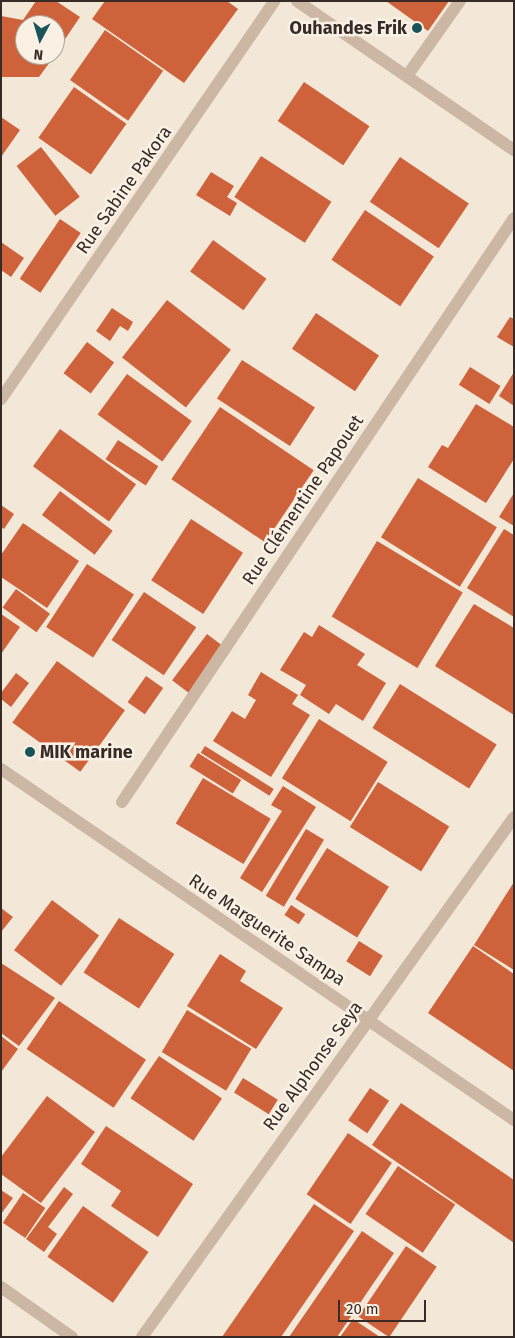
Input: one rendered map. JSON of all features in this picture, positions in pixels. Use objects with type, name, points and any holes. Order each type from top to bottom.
[{"type":"street","name":"Rue Sabine Pakora","points":[[1,399],[275,1]]},
{"type":"street","points":[[298,1],[514,150]]},
{"type":"street","points":[[407,76],[460,1]]},
{"type":"street","name":"Rue Clémentine Papouet","points":[[122,802],[514,218]]},
{"type":"street","name":"Rue Marguerite Sampa","points":[[1,769],[514,1120]]},
{"type":"street","name":"Rue Alphonse Seya","points":[[142,1337],[514,817]]},
{"type":"street","points":[[1,1287],[72,1337]]},
{"type":"building","points":[[36,1],[56,1],[80,17],[65,39],[65,15],[26,15]]},
{"type":"building","points":[[105,1],[227,1],[238,9],[184,83],[92,19]]},
{"type":"building","points":[[386,1],[449,1],[428,31]]},
{"type":"building","points":[[1,16],[15,19],[15,65],[48,65],[39,77],[1,77]]},
{"type":"building","points":[[105,30],[163,71],[128,121],[70,80]]},
{"type":"building","points":[[304,82],[369,126],[343,165],[278,121]]},
{"type":"building","points":[[74,87],[126,124],[91,174],[38,138]]},
{"type":"building","points":[[1,117],[20,130],[1,157]]},
{"type":"building","points":[[41,147],[80,197],[55,216],[17,166]]},
{"type":"building","points":[[261,156],[331,202],[305,243],[234,197]]},
{"type":"building","points":[[400,157],[469,203],[439,248],[370,202]]},
{"type":"building","points":[[211,172],[234,186],[227,197],[237,203],[230,216],[196,195]]},
{"type":"building","points":[[365,210],[434,256],[400,306],[331,260]]},
{"type":"building","points":[[60,219],[81,233],[40,293],[20,279]]},
{"type":"building","points":[[213,240],[266,279],[243,310],[190,272]]},
{"type":"building","points":[[1,242],[24,258],[11,277],[1,270]]},
{"type":"building","points":[[167,300],[231,350],[186,407],[122,358]]},
{"type":"building","points":[[112,308],[133,322],[128,331],[120,326],[110,341],[96,331]]},
{"type":"building","points":[[316,313],[379,355],[355,391],[292,349]]},
{"type":"building","points":[[510,317],[514,319],[514,347],[497,337]]},
{"type":"building","points":[[87,342],[114,362],[91,394],[64,373]]},
{"type":"building","points":[[242,360],[315,407],[290,446],[217,399]]},
{"type":"building","points":[[470,367],[501,386],[489,404],[459,385]]},
{"type":"building","points":[[514,372],[514,406],[499,396]]},
{"type":"building","points":[[127,374],[192,421],[162,461],[98,414]]},
{"type":"building","points":[[476,404],[514,427],[514,459],[486,503],[428,467],[442,445],[448,448]]},
{"type":"building","points":[[220,407],[314,470],[265,542],[171,479]]},
{"type":"building","points":[[60,429],[136,484],[109,521],[33,466]]},
{"type":"building","points":[[118,440],[158,466],[146,485],[105,459]]},
{"type":"building","points":[[418,478],[497,527],[460,587],[381,537]]},
{"type":"building","points":[[60,491],[113,531],[95,555],[42,515]]},
{"type":"building","points":[[514,493],[514,526],[499,517]]},
{"type":"building","points":[[1,505],[14,514],[4,529],[1,527]]},
{"type":"building","points":[[191,519],[243,553],[203,614],[151,580]]},
{"type":"building","points":[[23,523],[79,561],[47,608],[1,577],[1,555]]},
{"type":"building","points":[[504,529],[514,535],[514,617],[467,588]]},
{"type":"building","points":[[377,541],[463,593],[417,668],[332,616]]},
{"type":"building","points":[[87,564],[134,594],[93,657],[46,627]]},
{"type":"building","points":[[16,589],[50,614],[36,632],[2,608]]},
{"type":"building","points":[[144,592],[196,627],[164,675],[112,640]]},
{"type":"building","points":[[474,604],[514,628],[514,715],[435,666]]},
{"type":"building","points":[[1,614],[20,627],[1,654]]},
{"type":"building","points":[[319,625],[365,654],[357,665],[386,683],[363,721],[336,704],[329,714],[300,695],[306,685],[280,670],[304,632],[312,637]]},
{"type":"building","points":[[207,634],[224,647],[189,693],[172,680]]},
{"type":"building","points":[[57,661],[125,710],[80,772],[12,722]]},
{"type":"building","points":[[261,672],[298,695],[292,704],[310,715],[271,777],[213,741],[232,711],[245,719],[256,700],[248,695]]},
{"type":"building","points":[[16,673],[29,683],[11,707],[1,699],[1,693]]},
{"type":"building","points":[[146,676],[163,688],[145,714],[128,702]]},
{"type":"building","points":[[400,684],[497,744],[469,789],[372,728]]},
{"type":"building","points":[[319,719],[388,762],[351,821],[282,778]]},
{"type":"building","points":[[205,746],[274,789],[269,796],[201,753]]},
{"type":"building","points":[[198,753],[241,780],[233,794],[190,767]]},
{"type":"building","points":[[203,778],[271,819],[243,864],[176,823]]},
{"type":"building","points":[[378,782],[449,827],[421,871],[350,827]]},
{"type":"building","points":[[283,786],[316,807],[262,892],[240,878],[282,811],[271,805]]},
{"type":"building","points":[[306,829],[324,840],[284,907],[266,896]]},
{"type":"building","points":[[327,848],[389,887],[357,938],[295,899]]},
{"type":"building","points":[[514,882],[514,970],[474,945]]},
{"type":"building","points":[[52,900],[99,936],[61,986],[14,950]]},
{"type":"building","points":[[291,905],[305,914],[299,924],[284,915]]},
{"type":"building","points":[[1,908],[13,917],[1,932]]},
{"type":"building","points":[[119,918],[174,954],[139,1008],[84,973]]},
{"type":"building","points":[[359,941],[383,956],[370,976],[346,961]]},
{"type":"building","points":[[473,946],[514,974],[514,1071],[428,1013]]},
{"type":"building","points":[[220,954],[246,971],[240,981],[283,1008],[256,1049],[187,1006]]},
{"type":"building","points":[[1,963],[55,998],[19,1046],[1,1033]]},
{"type":"building","points":[[59,1001],[146,1060],[114,1108],[27,1049]]},
{"type":"building","points":[[187,1010],[251,1049],[226,1091],[162,1052]]},
{"type":"building","points":[[1,1036],[18,1049],[1,1072]]},
{"type":"building","points":[[159,1056],[222,1098],[193,1141],[130,1098]]},
{"type":"building","points":[[243,1078],[278,1100],[269,1114],[234,1092]]},
{"type":"building","points":[[370,1088],[389,1101],[367,1133],[348,1120]]},
{"type":"building","points":[[47,1096],[95,1132],[41,1203],[1,1174],[1,1157]]},
{"type":"building","points":[[401,1103],[514,1180],[514,1243],[372,1145]]},
{"type":"building","points":[[106,1126],[193,1184],[158,1237],[111,1206],[121,1191],[81,1164]]},
{"type":"building","points":[[348,1133],[392,1163],[351,1224],[307,1194]]},
{"type":"building","points":[[398,1166],[455,1205],[423,1253],[366,1214]]},
{"type":"building","points":[[64,1187],[73,1194],[48,1227],[57,1234],[44,1252],[26,1239]]},
{"type":"building","points":[[1,1190],[13,1198],[1,1214]]},
{"type":"building","points":[[23,1193],[45,1208],[25,1238],[3,1223]]},
{"type":"building","points":[[314,1204],[354,1231],[281,1337],[222,1337]]},
{"type":"building","points":[[83,1206],[149,1252],[113,1303],[47,1257]]},
{"type":"building","points":[[362,1231],[394,1253],[337,1337],[289,1337]]},
{"type":"building","points":[[406,1246],[437,1267],[389,1337],[358,1316]]},
{"type":"building","points":[[353,1319],[380,1337],[340,1337]]},
{"type":"place","name":"Ouhandes Frik","points":[[417,28]]},
{"type":"place","name":"MIK marine","points":[[30,752]]}]
